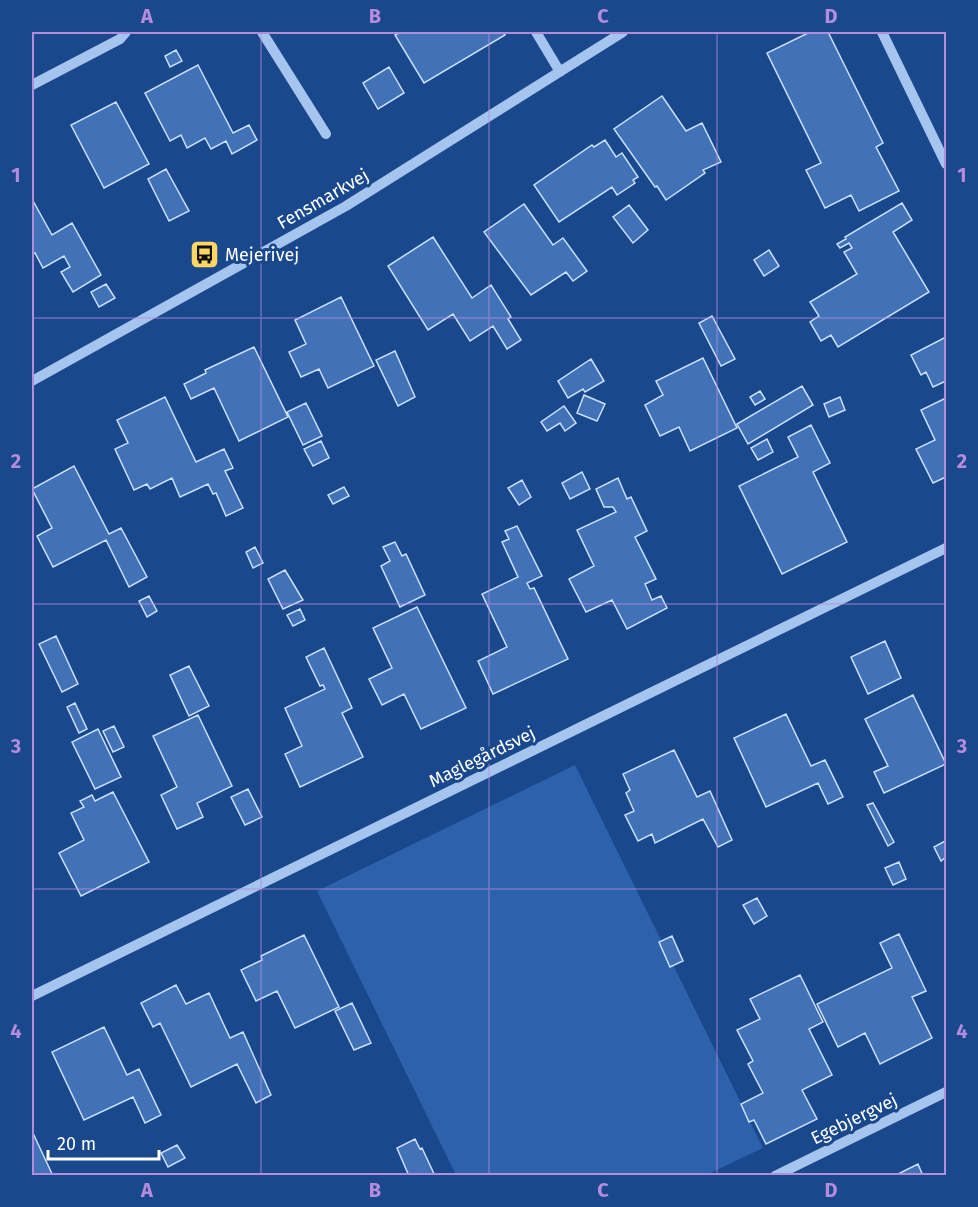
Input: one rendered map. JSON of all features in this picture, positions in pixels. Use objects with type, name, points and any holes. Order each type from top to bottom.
[{"type":"street","points":[[32,85],[120,39],[126,32]]},
{"type":"street","points":[[262,32],[326,134]]},
{"type":"street","points":[[536,32],[560,72]]},
{"type":"street","name":"Fensmarkvej","points":[[32,381],[346,206],[623,32]]},
{"type":"street","points":[[882,32],[946,164]]},
{"type":"street","name":"Maglegårdsvej","points":[[32,996],[946,548]]},
{"type":"street","name":"Egebjergvej","points":[[775,1176],[946,1092]]},
{"type":"shaded area","points":[[575,765],[763,1148],[706,1175],[456,1175],[317,891]]},
{"type":"building","points":[[401,32],[503,32],[505,35],[424,83],[395,35]]},
{"type":"building","points":[[810,32],[828,32],[883,143],[876,147],[899,191],[859,211],[851,195],[825,208],[806,170],[821,163],[767,53]]},
{"type":"building","points":[[176,50],[182,61],[170,67],[165,56]]},
{"type":"building","points":[[198,65],[233,133],[249,125],[257,140],[232,154],[226,141],[211,149],[205,138],[187,148],[181,135],[170,141],[145,93]]},
{"type":"building","points":[[389,67],[404,93],[378,109],[363,83]]},
{"type":"building","points":[[662,96],[686,131],[702,123],[721,162],[703,170],[705,173],[666,200],[614,129]]},
{"type":"building","points":[[116,102],[149,164],[104,188],[71,125]]},
{"type":"building","points":[[605,140],[616,157],[622,153],[638,177],[633,180],[635,183],[617,195],[612,187],[559,222],[534,185],[592,145],[594,147]]},
{"type":"building","points":[[166,169],[189,211],[169,221],[148,179]]},
{"type":"building","points":[[32,199],[52,235],[72,223],[101,275],[73,292],[61,272],[70,267],[64,256],[43,268],[35,253],[32,254]]},
{"type":"building","points":[[902,203],[912,220],[893,232],[929,292],[838,347],[831,335],[821,341],[810,322],[819,316],[810,302],[857,274],[844,252],[852,248],[849,243],[840,248],[837,244]]},
{"type":"building","points":[[524,204],[553,245],[563,238],[587,271],[573,281],[566,272],[531,295],[484,232]]},
{"type":"building","points":[[629,205],[648,230],[633,243],[613,217]]},
{"type":"building","points":[[433,237],[472,298],[491,285],[511,317],[508,319],[521,340],[507,349],[493,326],[470,341],[453,314],[428,330],[388,266]]},
{"type":"building","points":[[769,250],[779,266],[764,276],[754,260]]},
{"type":"building","points":[[106,284],[115,298],[99,307],[91,292]]},
{"type":"building","points":[[341,297],[374,366],[328,388],[319,369],[301,377],[289,352],[306,344],[295,320]]},
{"type":"building","points":[[712,316],[735,359],[721,366],[699,323]]},
{"type":"building","points":[[946,337],[946,381],[933,387],[926,372],[921,375],[911,355]]},
{"type":"building","points":[[254,347],[288,417],[239,441],[214,388],[191,399],[184,384],[206,373],[205,370]]},
{"type":"building","points":[[395,351],[415,397],[398,406],[376,360]]},
{"type":"building","points":[[703,358],[737,428],[690,451],[679,427],[660,436],[645,405],[663,395],[656,381]]},
{"type":"building","points":[[591,359],[604,381],[585,392],[583,389],[568,398],[558,381]]},
{"type":"building","points":[[802,386],[813,405],[748,444],[737,424]]},
{"type":"building","points":[[760,391],[765,399],[755,405],[750,397]]},
{"type":"building","points":[[584,395],[605,404],[597,421],[577,413]]},
{"type":"building","points":[[165,397],[196,462],[224,449],[233,468],[225,471],[243,508],[226,516],[216,493],[213,494],[208,484],[180,497],[172,478],[150,489],[147,484],[134,490],[115,449],[128,443],[117,420]]},
{"type":"building","points":[[840,397],[845,410],[829,417],[824,404]]},
{"type":"building","points":[[946,398],[946,477],[933,483],[916,449],[935,440],[921,410]]},
{"type":"building","points":[[306,403],[322,436],[303,445],[287,412]]},
{"type":"building","points":[[564,406],[576,423],[565,431],[560,423],[547,431],[541,422]]},
{"type":"building","points":[[811,425],[830,463],[813,472],[847,542],[782,574],[739,486],[798,457],[788,437]]},
{"type":"building","points":[[767,439],[773,452],[758,460],[751,448]]},
{"type":"building","points":[[321,441],[329,458],[313,466],[304,449]]},
{"type":"building","points":[[74,466],[109,534],[121,528],[147,577],[129,587],[106,540],[53,567],[37,536],[52,528],[32,489]]},
{"type":"building","points":[[582,472],[590,489],[570,499],[562,483]]},
{"type":"building","points":[[618,478],[627,499],[631,497],[647,531],[635,537],[656,579],[645,584],[652,600],[661,596],[667,608],[627,629],[612,600],[586,612],[569,579],[594,566],[577,530],[616,512],[613,507],[604,507],[596,489]]},
{"type":"building","points":[[522,480],[531,497],[519,505],[508,488]]},
{"type":"building","points":[[344,487],[349,496],[333,504],[328,495]]},
{"type":"building","points":[[517,526],[542,576],[527,583],[530,589],[534,588],[568,659],[493,694],[478,661],[507,647],[482,594],[518,577],[502,542],[509,539],[505,531]]},
{"type":"building","points":[[395,542],[402,556],[406,554],[425,595],[400,607],[381,566],[390,561],[383,547]]},
{"type":"building","points":[[255,547],[263,563],[253,568],[246,552]]},
{"type":"building","points":[[285,570],[303,600],[283,609],[268,579]]},
{"type":"building","points":[[149,596],[157,611],[147,617],[139,601]]},
{"type":"building","points":[[417,607],[466,708],[421,729],[404,694],[382,705],[369,679],[392,668],[373,628]]},
{"type":"building","points":[[300,609],[305,620],[293,626],[287,615]]},
{"type":"building","points":[[56,636],[78,684],[62,692],[39,644]]},
{"type":"building","points":[[885,641],[901,678],[868,694],[851,657]]},
{"type":"building","points":[[324,648],[352,708],[342,713],[363,757],[300,787],[285,754],[302,746],[285,708],[325,689],[323,685],[320,686],[306,657]]},
{"type":"building","points":[[189,666],[209,706],[189,716],[170,675]]},
{"type":"building","points":[[913,695],[946,764],[884,793],[874,772],[888,766],[865,719]]},
{"type":"building","points":[[75,703],[87,729],[79,733],[67,707]]},
{"type":"building","points":[[786,714],[811,766],[825,760],[843,797],[828,804],[818,783],[766,807],[734,738]]},
{"type":"building","points":[[198,715],[232,786],[197,803],[203,817],[177,829],[161,795],[177,787],[153,736]]},
{"type":"building","points":[[114,726],[124,747],[113,752],[103,731]]},
{"type":"building","points":[[98,729],[121,777],[95,789],[72,742]]},
{"type":"building","points":[[674,750],[697,797],[710,791],[732,840],[718,847],[703,819],[655,843],[652,834],[638,841],[625,815],[634,811],[626,793],[630,790],[623,774]]},
{"type":"building","points":[[248,789],[262,817],[245,825],[231,797]]},
{"type":"building","points":[[113,792],[149,862],[81,896],[59,853],[84,840],[71,813],[84,807],[80,801],[92,795],[95,801]]},
{"type":"building","points":[[873,803],[894,842],[888,846],[867,805]]},
{"type":"building","points":[[945,841],[946,857],[941,861],[934,847]]},
{"type":"building","points":[[899,862],[906,879],[893,885],[885,868]]},
{"type":"building","points":[[757,898],[767,916],[754,924],[743,905]]},
{"type":"building","points":[[899,934],[926,991],[912,997],[932,1038],[880,1064],[865,1033],[838,1047],[817,1004],[892,968],[880,943]]},
{"type":"building","points":[[304,935],[339,1007],[295,1028],[277,991],[256,1001],[241,970],[262,960],[261,956]]},
{"type":"building","points":[[672,936],[683,961],[670,967],[659,942]]},
{"type":"building","points":[[800,975],[823,1022],[809,1029],[832,1075],[802,1090],[817,1119],[766,1144],[754,1120],[749,1122],[741,1104],[763,1093],[748,1064],[753,1061],[737,1030],[760,1019],[750,999]]},
{"type":"building","points":[[176,985],[186,1004],[209,993],[230,1038],[243,1032],[271,1095],[256,1103],[237,1064],[191,1087],[160,1023],[153,1027],[141,1003]]},
{"type":"building","points":[[352,1003],[371,1043],[354,1050],[335,1011]]},
{"type":"building","points":[[104,1027],[127,1075],[139,1069],[161,1115],[145,1123],[133,1097],[84,1120],[52,1052]]},
{"type":"building","points":[[32,1131],[53,1176],[32,1176]]},
{"type":"building","points":[[415,1139],[420,1149],[422,1148],[435,1176],[409,1176],[397,1148]]},
{"type":"building","points":[[177,1145],[185,1158],[168,1167],[161,1153]]},
{"type":"building","points":[[918,1164],[923,1176],[894,1176]]},
{"type":"place","name":"Mejerivej","points":[[204,255]]}]
